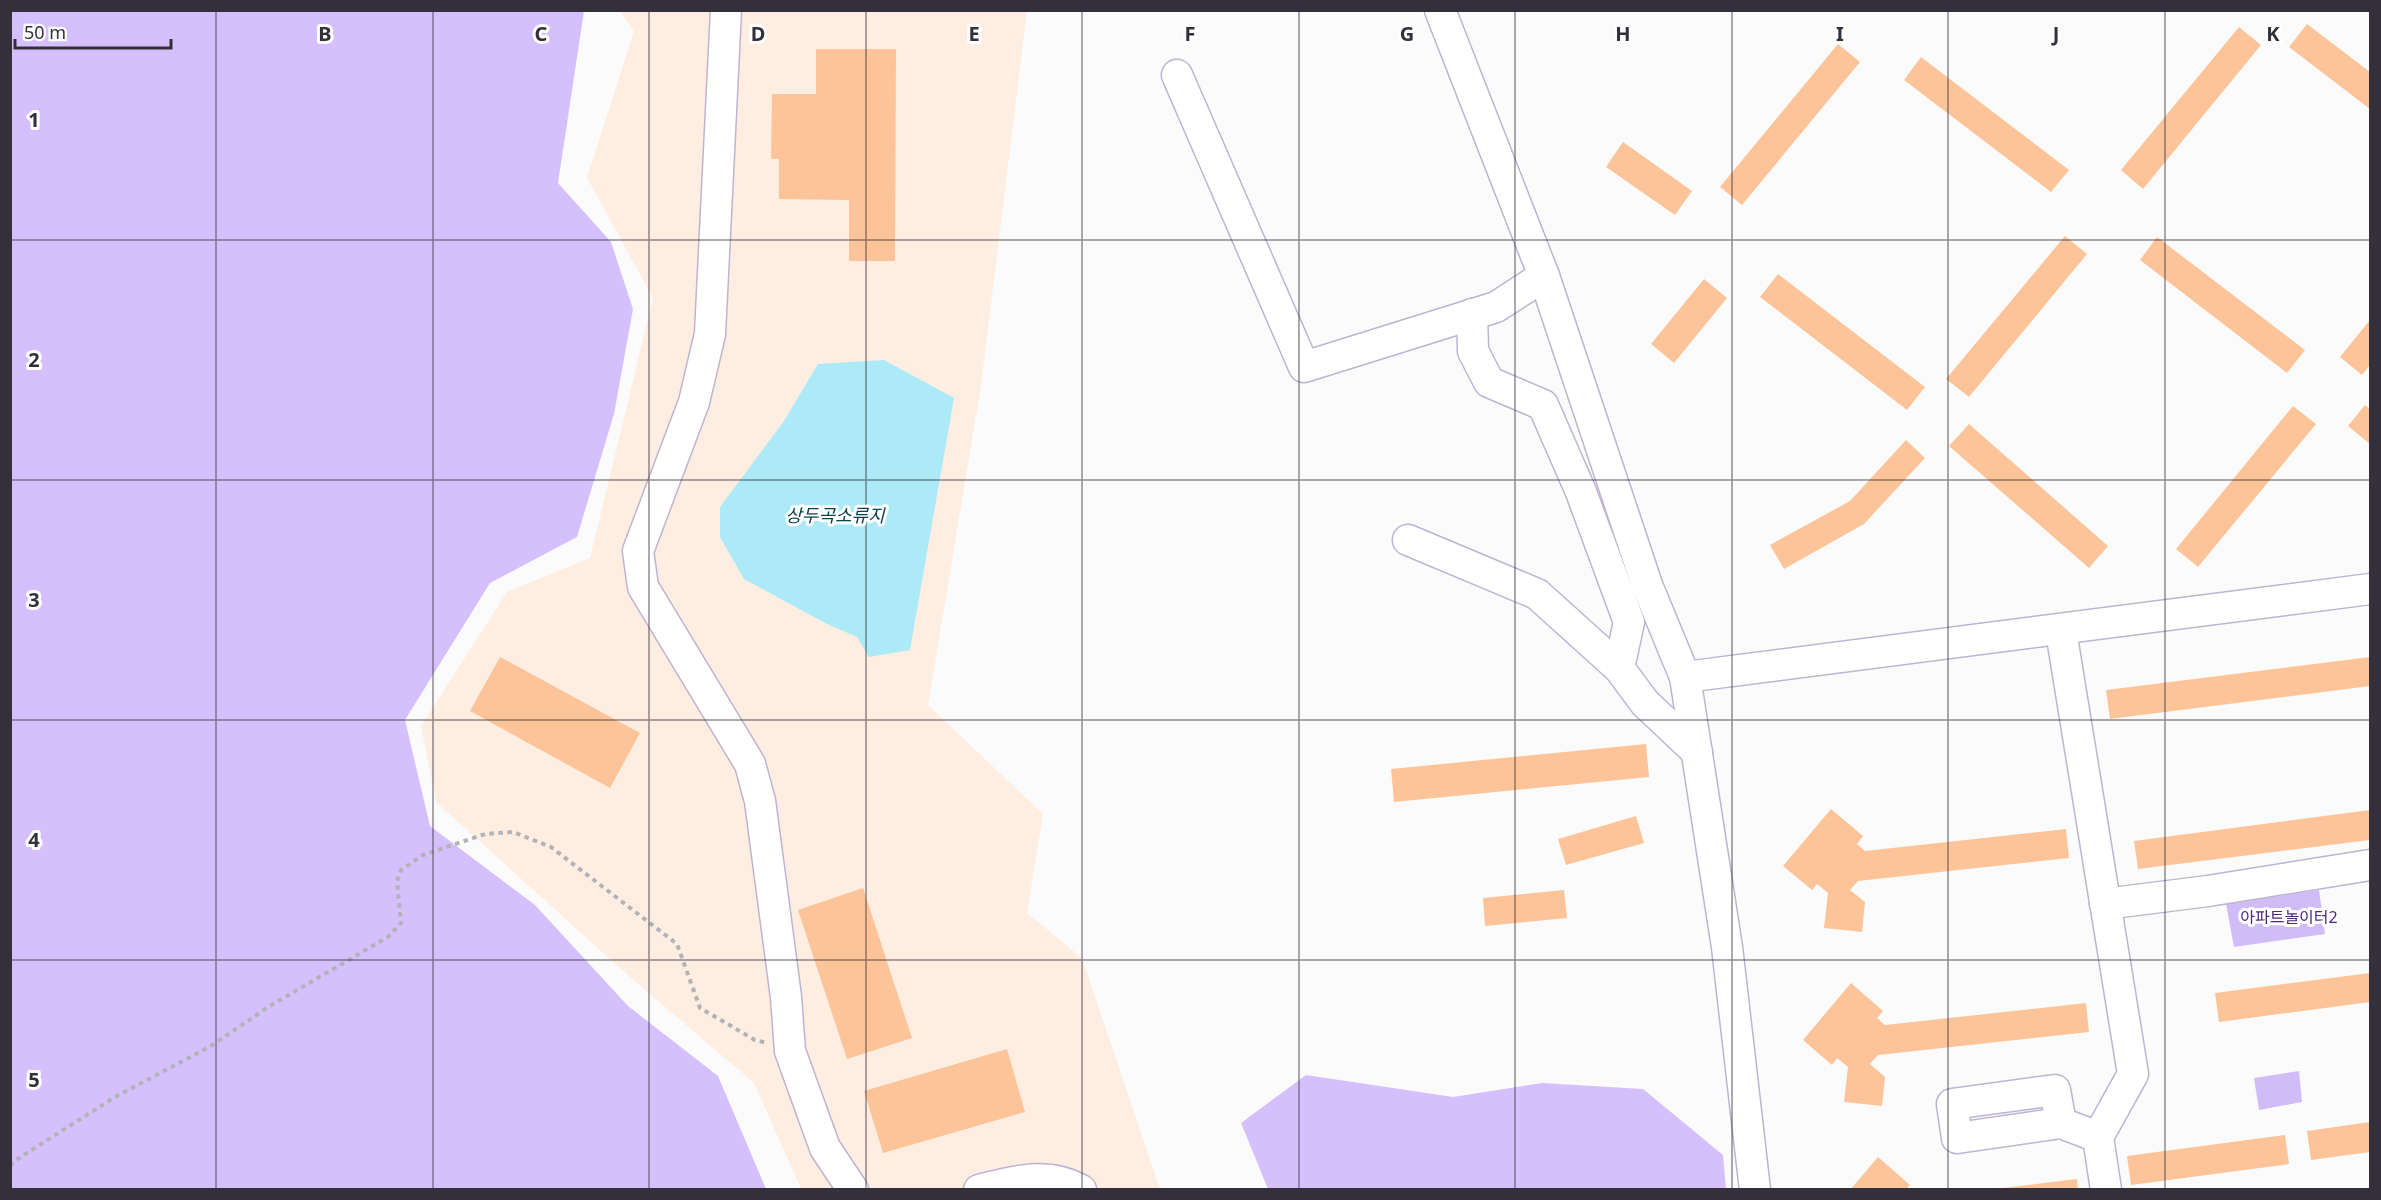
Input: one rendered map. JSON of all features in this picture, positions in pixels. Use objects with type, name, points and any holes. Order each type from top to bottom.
[{"type":"street","points":[[726,10],[710,334],[694,402],[638,551],[643,587],[750,764],[760,801],[786,997],[790,1051],[825,1148],[853,1190]]},
{"type":"street","points":[[1440,10],[1544,276],[1647,585],[1685,677],[1727,947],[1755,1190]]},
{"type":"street","points":[[1177,75],[1304,367],[1496,307],[1544,276]]},
{"type":"street","points":[[1472,314],[1473,351],[1489,382],[1543,405],[1581,492],[1629,622],[1619,668]]},
{"type":"street","points":[[1408,540],[1537,594],[1619,668],[1645,703],[1697,752]]},
{"type":"street","points":[[1685,677],[2370,590]]},
{"type":"street","points":[[2061,631],[2133,1074],[2098,1137],[2106,1190]]},
{"type":"street","points":[[2105,904],[2208,891],[2370,865]]},
{"type":"street","points":[[2061,1123],[2098,1137]]},
{"type":"street","points":[[979,1190],[1032,1178],[1054,1180],[1081,1190]]},
{"type":"path","points":[[10,1166],[115,1096],[211,1046],[268,1007],[388,938],[401,923],[398,881],[401,870],[423,855],[485,834],[513,832],[551,847],[677,944],[700,1008],[755,1040],[790,1051]]},
{"type":"shaded area","points":[[10,11],[584,11],[558,183],[611,242],[633,309],[614,414],[577,537],[490,583],[405,720],[430,826],[535,905],[628,1006],[718,1076],[766,1189],[11,1189]]},
{"type":"shaded area","points":[[620,11],[1027,11],[981,386],[928,705],[1043,814],[1027,913],[1082,958],[1160,1189],[801,1189],[754,1083],[622,970],[436,802],[421,726],[507,592],[590,558],[653,298],[587,178],[634,31]]},
{"type":"shaded area","points":[[1306,1075],[1453,1097],[1542,1083],[1643,1089],[1723,1155],[1726,1189],[1268,1189],[1241,1123]]},
{"type":"green space","name":"아파트놀이터2","points":[[2319,890],[2325,934],[2234,947],[2226,904]]},
{"type":"green space","points":[[2299,1071],[2302,1102],[2259,1110],[2254,1078]]},
{"type":"water","name":"상두곡소류지","points":[[884,360],[954,398],[910,650],[869,657],[857,637],[825,623],[744,579],[720,537],[720,507],[784,421],[818,364]]},
{"type":"building","points":[[2307,24],[2370,72],[2370,109],[2289,47]]},
{"type":"building","points":[[2239,27],[2261,45],[2143,189],[2121,170]]},
{"type":"building","points":[[1838,44],[1860,62],[1742,205],[1720,187]]},
{"type":"building","points":[[816,49],[896,49],[895,261],[849,261],[849,200],[779,199],[779,159],[771,159],[772,94],[816,94]]},
{"type":"building","points":[[1921,57],[2069,170],[2051,192],[1904,80]]},
{"type":"building","points":[[1623,142],[1692,191],[1675,215],[1606,167]]},
{"type":"building","points":[[2065,236],[2087,254],[1969,397],[1946,379]]},
{"type":"building","points":[[2157,237],[2305,350],[2287,373],[2140,260]]},
{"type":"building","points":[[1778,274],[1925,387],[1907,410],[1760,297]]},
{"type":"building","points":[[1704,279],[1727,298],[1674,363],[1651,344]]},
{"type":"building","points":[[2370,320],[2370,365],[2362,375],[2340,357]]},
{"type":"building","points":[[2365,405],[2370,409],[2370,444],[2348,426]]},
{"type":"building","points":[[2293,406],[2316,424],[2198,567],[2176,549]]},
{"type":"building","points":[[1969,424],[2108,546],[2089,568],[1949,446]]},
{"type":"building","points":[[1906,440],[1925,458],[1864,524],[1784,569],[1770,545],[1850,501]]},
{"type":"building","points":[[500,657],[640,733],[610,788],[470,711]]},
{"type":"building","points":[[2370,657],[2370,686],[2110,719],[2106,690]]},
{"type":"building","points":[[1646,744],[1649,777],[1394,802],[1391,769]]},
{"type":"building","points":[[1831,809],[1863,836],[1857,844],[1865,851],[2066,829],[2069,858],[1858,881],[1850,890],[1865,902],[1862,932],[1824,928],[1828,893],[1817,884],[1812,890],[1783,866]]},
{"type":"building","points":[[2370,810],[2370,840],[2138,869],[2134,841]]},
{"type":"building","points":[[1636,816],[1644,843],[1566,865],[1558,839]]},
{"type":"building","points":[[863,888],[912,1038],[847,1059],[798,910]]},
{"type":"building","points":[[1564,890],[1567,918],[1485,926],[1483,898]]},
{"type":"building","points":[[2370,973],[2370,1002],[2219,1022],[2215,993]]},
{"type":"building","points":[[1851,983],[1883,1011],[1877,1018],[1885,1025],[2086,1003],[2089,1032],[1878,1055],[1870,1064],[1885,1077],[1882,1106],[1844,1102],[1848,1067],[1837,1058],[1832,1065],[1803,1040]]},
{"type":"building","points":[[1007,1049],[1025,1112],[883,1153],[864,1091]]},
{"type":"building","points":[[2370,1122],[2370,1152],[2311,1160],[2307,1131]]},
{"type":"building","points":[[2285,1135],[2289,1164],[2131,1185],[2127,1156]]},
{"type":"building","points":[[1878,1157],[1910,1185],[1905,1190],[1850,1190]]},
{"type":"building","points":[[2077,1179],[2078,1190],[2004,1190],[2004,1188]]}]
